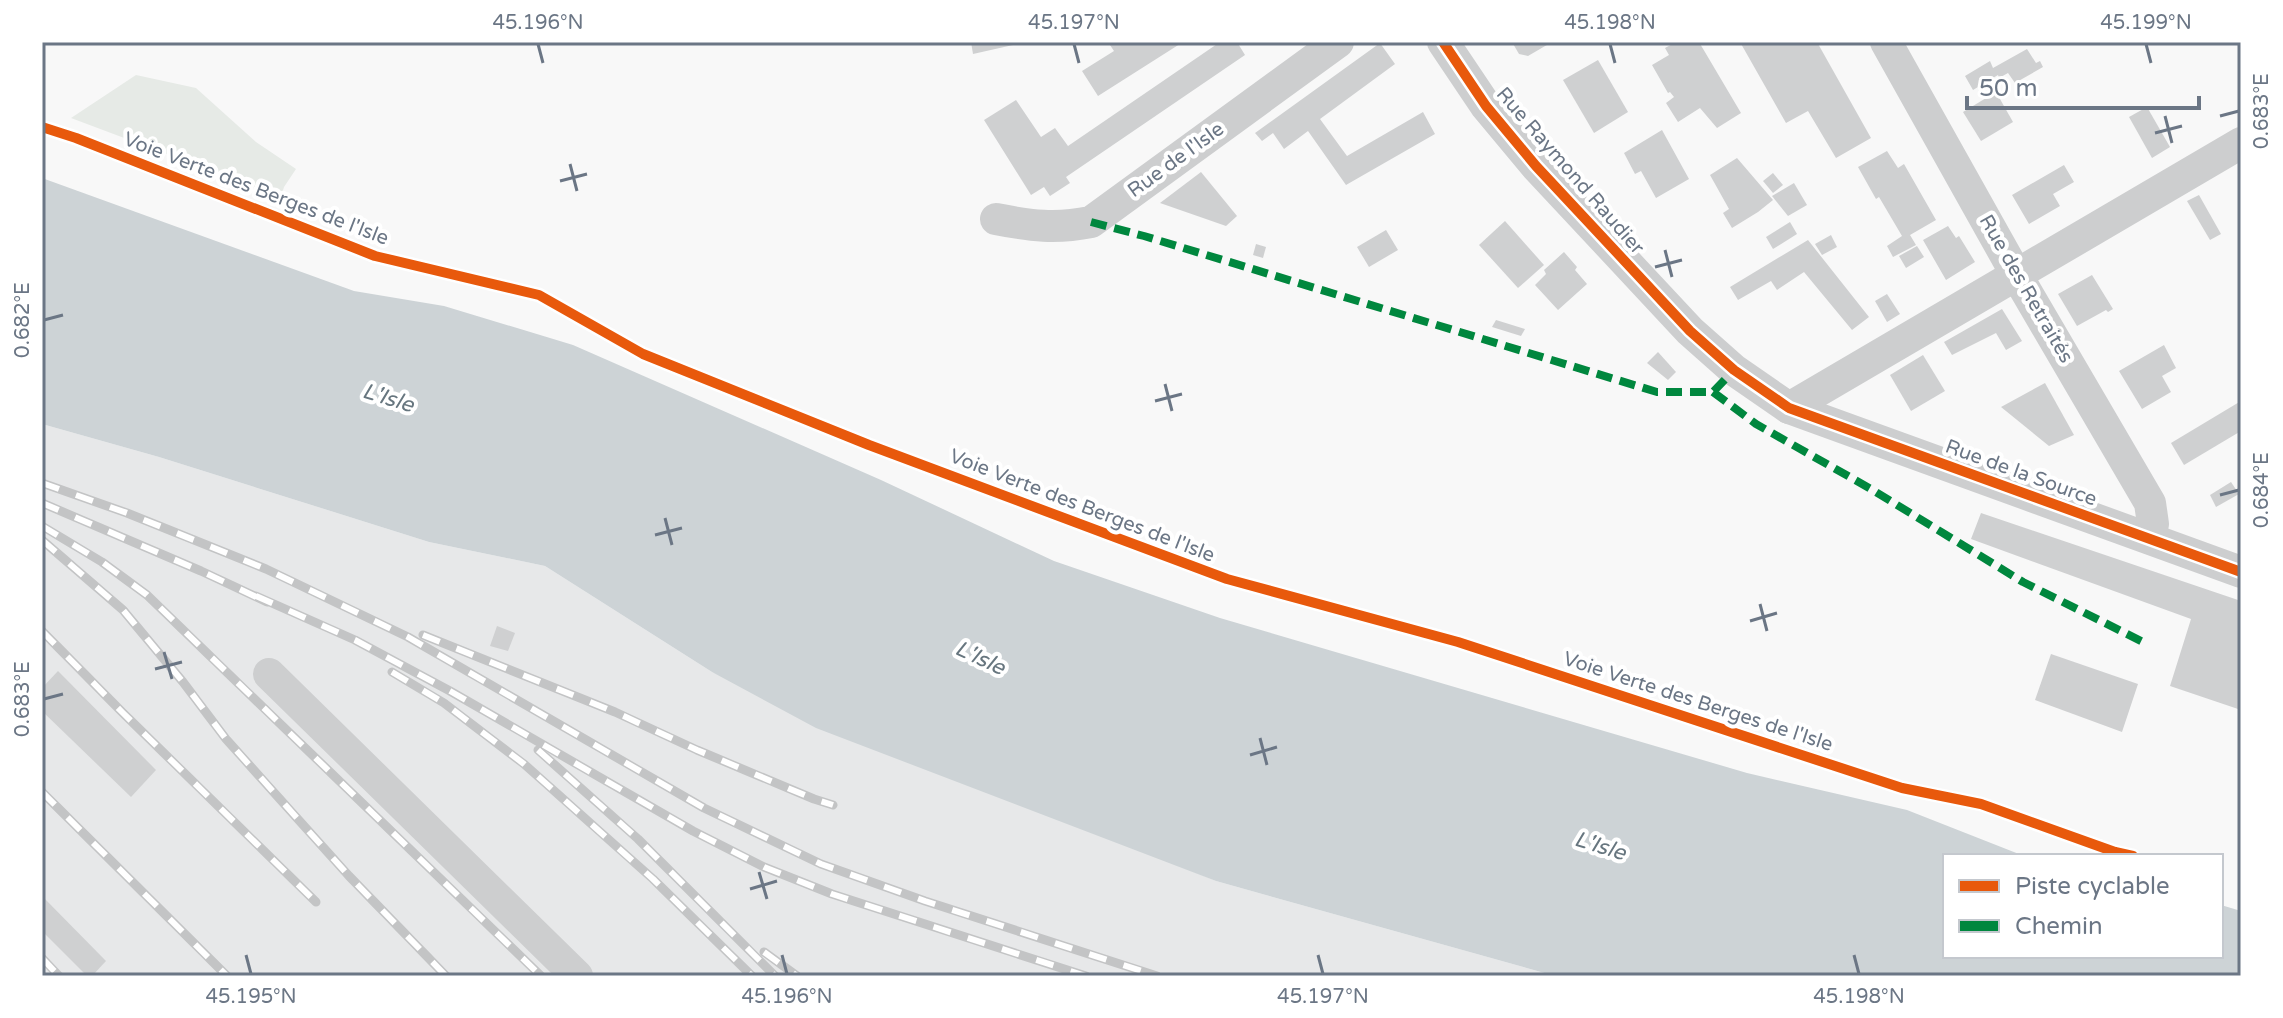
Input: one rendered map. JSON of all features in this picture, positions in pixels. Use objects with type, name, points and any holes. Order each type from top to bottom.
[{"type":"street","name":"Rue de l'Isle","points":[[996,219],[1028,226],[1061,228],[1091,222],[1338,42]]},
{"type":"street","name":"Rue Raymond Raudier","points":[[1443,42],[1486,106],[1536,166],[1690,331],[1734,370],[1789,408]]},
{"type":"street","name":"Rue des Retraités","points":[[1886,42],[2016,274],[2150,503],[2153,524],[2149,538]]},
{"type":"street","points":[[1789,408],[2241,143]]},
{"type":"street","name":"Rue de la Source","points":[[1789,408],[2241,572]]},
{"type":"street","points":[[269,674],[577,976]]},
{"type":"shaded area","points":[[136,75],[196,88],[256,142],[296,169],[281,197],[71,118]]},
{"type":"shaded area","points":[[42,424],[159,457],[429,542],[545,566],[712,672],[1216,881],[1555,976],[42,976]]},
{"type":"water","name":"L'Isle","points":[[42,178],[354,291],[444,306],[573,345],[881,480],[1054,561],[1220,618],[1747,773],[1907,810],[2019,854],[1943,854],[1943,958],[2223,958],[2223,906],[2241,911],[2241,976],[1555,976],[1216,881],[816,728],[712,672],[545,566],[429,542],[159,457],[42,424]]},
{"type":"building","points":[[971,42],[1013,42],[1013,45],[973,54]]},
{"type":"building","points":[[1108,42],[1183,42],[1098,96],[1082,71],[1114,51]]},
{"type":"building","points":[[1220,42],[1237,42],[1245,55],[1066,177],[1070,183],[1050,196],[1044,187],[1031,195],[984,120],[1016,100],[1041,137],[1055,128],[1068,146]]},
{"type":"building","points":[[1512,42],[1552,42],[1528,56],[1519,54]]},
{"type":"building","points":[[1676,42],[1699,42],[1741,113],[1717,128],[1700,108],[1678,122],[1666,103],[1674,97],[1668,93],[1652,65],[1669,55],[1665,48]]},
{"type":"building","points":[[1740,42],[1817,42],[1871,138],[1836,158],[1808,111],[1786,123]]},
{"type":"building","points":[[1380,43],[1395,64],[1320,119],[1347,156],[1423,112],[1435,134],[1346,185],[1308,131],[1284,149],[1273,133],[1262,141],[1255,133]]},
{"type":"building","points":[[2027,49],[2036,63],[2040,61],[2043,67],[2015,83],[2008,73],[1999,78],[1998,75],[1973,90],[1965,76],[1990,61],[1993,68]]},
{"type":"building","points":[[1598,60],[1628,112],[1594,133],[1563,80]]},
{"type":"building","points":[[1996,92],[2013,122],[1981,141],[1963,112]]},
{"type":"building","points":[[2147,107],[2170,147],[2152,158],[2129,117]]},
{"type":"building","points":[[1662,130],[1689,179],[1656,198],[1641,171],[1635,174],[1624,153]]},
{"type":"building","points":[[1887,151],[1898,168],[1904,164],[1936,220],[1910,235],[1916,245],[1893,257],[1887,246],[1902,236],[1858,167]]},
{"type":"building","points":[[1737,158],[1773,200],[1732,228],[1723,213],[1729,209],[1710,175]]},
{"type":"building","points":[[2064,165],[2074,182],[2053,194],[2060,206],[2029,224],[2012,195]]},
{"type":"building","points":[[1201,172],[1237,216],[1226,226],[1160,203]]},
{"type":"building","points":[[1773,173],[1783,185],[1773,193],[1763,181]]},
{"type":"building","points":[[1794,183],[1807,205],[1788,216],[1772,196]]},
{"type":"building","points":[[2199,195],[2221,234],[2210,240],[2187,201]]},
{"type":"building","points":[[1505,221],[1544,265],[1518,288],[1479,245]]},
{"type":"building","points":[[1790,222],[1797,234],[1773,249],[1766,237]]},
{"type":"building","points":[[1948,226],[1956,238],[1959,236],[1975,262],[1946,280],[1923,240]]},
{"type":"building","points":[[1386,230],[1398,250],[1369,267],[1357,247]]},
{"type":"building","points":[[1831,235],[1837,247],[1822,255],[1815,244]]},
{"type":"building","points":[[1808,240],[1869,317],[1852,330],[1804,272],[1777,290],[1771,281],[1738,300],[1730,287]]},
{"type":"building","points":[[1256,244],[1266,247],[1263,258],[1253,255]]},
{"type":"building","points":[[1917,246],[1924,257],[1906,268],[1899,256]]},
{"type":"building","points":[[1564,252],[1587,284],[1558,310],[1535,285],[1546,274],[1544,270]]},
{"type":"building","points":[[2092,275],[2113,309],[2077,326],[2058,294]]},
{"type":"building","points":[[1887,294],[1900,314],[1887,322],[1875,301]]},
{"type":"building","points":[[2002,309],[2022,341],[2006,350],[1996,333],[1952,355],[1944,342]]},
{"type":"building","points":[[1496,320],[1525,329],[1521,336],[1492,327]]},
{"type":"building","points":[[2164,345],[2176,368],[2162,376],[2171,392],[2142,409],[2119,371]]},
{"type":"building","points":[[1658,352],[1676,372],[1668,380],[1647,363]]},
{"type":"building","points":[[1923,355],[1945,391],[1911,411],[1890,375]]},
{"type":"building","points":[[2045,383],[2074,435],[2049,446],[2001,407]]},
{"type":"building","points":[[2241,401],[2241,431],[2184,465],[2171,443]]},
{"type":"building","points":[[2231,482],[2239,494],[2216,507],[2210,495]]},
{"type":"building","points":[[1981,513],[2241,601],[2241,710],[2170,686],[2191,619],[1971,539]]},
{"type":"building","points":[[497,626],[515,633],[508,651],[490,646]]},
{"type":"building","points":[[2051,654],[2138,684],[2122,732],[2035,700]]},
{"type":"building","points":[[58,671],[156,770],[131,797],[42,711],[42,688]]},
{"type":"building","points":[[42,896],[106,961],[92,976],[87,976],[42,931]]},
{"type":"railway","points":[[42,483],[127,513],[266,569],[408,637],[704,808],[821,864],[1157,976]]},
{"type":"railway","points":[[42,503],[267,602]]},
{"type":"railway","points":[[42,526],[102,562],[147,595],[541,976]]},
{"type":"railway","points":[[42,540],[123,610],[226,739],[349,876],[446,976]]},
{"type":"railway","points":[[256,596],[355,640],[693,831],[764,867],[832,894],[1086,976]]},
{"type":"railway","points":[[42,631],[316,902]]},
{"type":"railway","points":[[423,635],[615,712],[697,750],[833,805]]},
{"type":"railway","points":[[392,672],[444,703],[524,764],[653,879],[752,976]]},
{"type":"railway","points":[[538,750],[638,839],[775,976]]},
{"type":"railway","points":[[42,792],[227,976]]},
{"type":"railway","points":[[764,952],[797,976]]},
{"type":"railway","points":[[42,958],[59,976]]},
{"type":"marked path","points":[[1091,222],[1657,392],[1713,392],[1734,370]]},
{"type":"marked path","points":[[1713,392],[1756,424],[1871,489],[2023,582],[2145,643]]},
{"type":"cycle path","points":[[1443,42],[1486,106],[1536,166],[1690,331],[1734,370],[1789,408],[2241,572]]},
{"type":"cycle path","name":"Voie Verte des Berges de l'Isle","points":[[42,127],[375,256],[539,295],[643,354],[869,445],[1227,579],[1458,642],[1902,788],[1981,804],[2124,854]]}]
